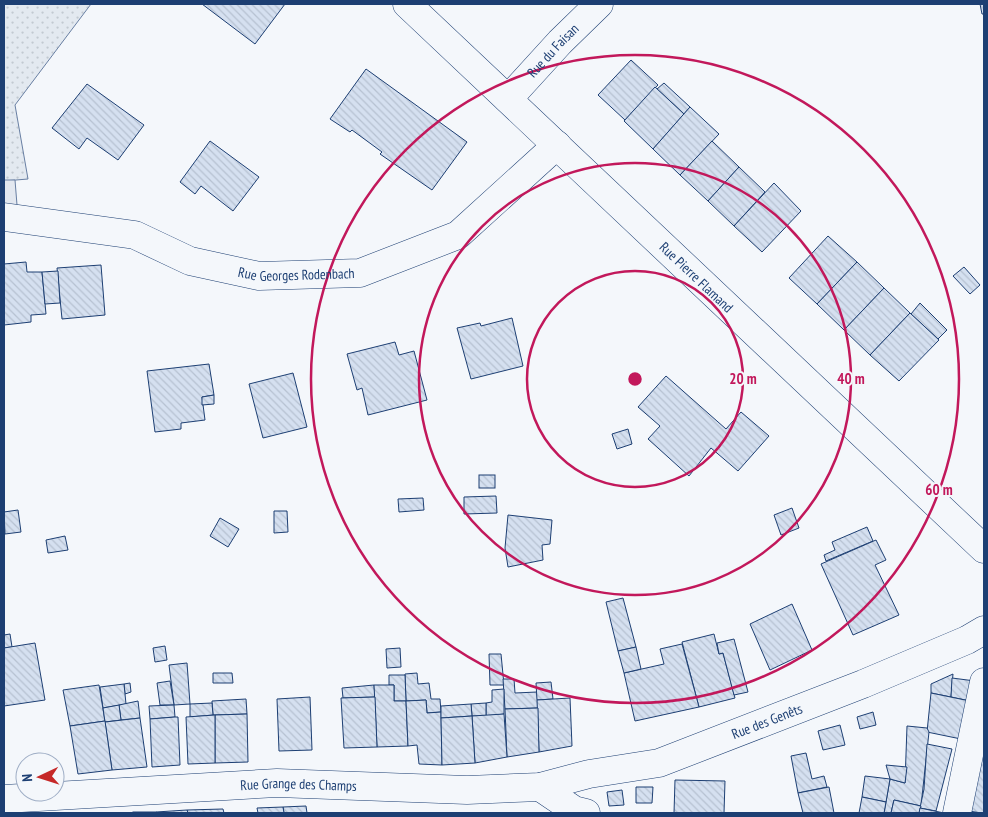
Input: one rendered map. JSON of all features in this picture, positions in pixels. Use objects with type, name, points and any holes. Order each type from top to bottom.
[{"type":"street","name":"Rue Pierre Flamand","points":[[408,4],[984,549]]},
{"type":"street","name":"Rue du Faisan","points":[[508,99],[560,42],[599,4]]},
{"type":"street","name":"Rue Georges Rodenbach","points":[[4,217],[135,235],[190,261],[259,276],[360,273],[458,235],[557,145]]},
{"type":"street","name":"Rue des Genêts","points":[[540,787],[589,774],[659,763],[863,684],[967,640],[984,630]]},
{"type":"street","points":[[957,813],[984,682]]},
{"type":"street","name":"Rue Grange des Champs","points":[[4,799],[277,784],[468,790],[540,787]]},
{"type":"street","points":[[540,787],[574,810],[586,813]]},
{"type":"shaded area","points":[[4,4],[91,4],[15,105],[28,179],[4,181]]},
{"type":"shaded area","points":[[4,180],[15,180],[17,205],[4,206]]},
{"type":"building","points":[[202,4],[285,4],[255,44]]},
{"type":"building","points":[[980,4],[984,4],[984,14],[982,14]]},
{"type":"building","points":[[631,60],[658,85],[625,120],[598,95]]},
{"type":"building","points":[[366,69],[467,142],[432,190],[380,154],[382,152],[352,130],[350,132],[330,119]]},
{"type":"building","points":[[664,83],[690,107],[684,114],[657,89]]},
{"type":"building","points":[[87,84],[144,125],[118,160],[87,138],[79,149],[52,128]]},
{"type":"building","points":[[655,87],[684,114],[653,149],[624,121]]},
{"type":"building","points":[[690,107],[719,134],[680,175],[653,149]]},
{"type":"building","points":[[210,141],[259,177],[233,211],[201,186],[195,194],[180,182]]},
{"type":"building","points":[[712,141],[739,167],[708,201],[680,175]]},
{"type":"building","points":[[739,167],[765,192],[734,226],[708,201]]},
{"type":"building","points":[[774,183],[801,211],[762,252],[734,226]]},
{"type":"building","points":[[828,236],[857,262],[817,304],[789,278]]},
{"type":"building","points":[[26,262],[27,272],[42,272],[46,314],[31,315],[31,322],[4,325],[4,264]]},
{"type":"building","points":[[857,262],[884,288],[844,330],[817,304]]},
{"type":"building","points":[[101,265],[105,315],[62,319],[57,268]]},
{"type":"building","points":[[964,267],[980,285],[970,294],[953,276]]},
{"type":"building","points":[[58,271],[60,303],[45,304],[42,272]]},
{"type":"building","points":[[884,288],[910,313],[870,355],[844,330]]},
{"type":"building","points":[[920,303],[947,330],[938,339],[911,314]]},
{"type":"building","points":[[910,313],[939,340],[899,381],[870,355]]},
{"type":"building","points":[[512,318],[523,366],[471,379],[457,328],[480,323],[481,326]]},
{"type":"building","points":[[395,342],[399,355],[414,351],[427,400],[368,415],[362,388],[357,390],[347,354]]},
{"type":"building","points":[[209,364],[214,395],[202,397],[205,420],[181,423],[181,429],[155,432],[147,371]]},
{"type":"building","points":[[293,373],[307,427],[263,438],[249,384]]},
{"type":"building","points":[[666,376],[726,429],[741,412],[769,436],[738,471],[711,448],[689,476],[648,439],[660,426],[638,407]]},
{"type":"building","points":[[214,395],[214,404],[202,405],[202,397]]},
{"type":"building","points":[[628,429],[632,444],[617,449],[612,434]]},
{"type":"building","points":[[479,475],[495,475],[495,488],[479,488]]},
{"type":"building","points":[[496,496],[497,513],[464,514],[464,497]]},
{"type":"building","points":[[423,498],[424,510],[399,512],[398,499]]},
{"type":"building","points":[[792,508],[799,528],[781,535],[774,515]]},
{"type":"building","points":[[18,510],[21,532],[5,534],[4,512]]},
{"type":"building","points":[[274,511],[287,511],[288,532],[274,533]]},
{"type":"building","points":[[508,515],[552,520],[550,544],[542,545],[543,560],[508,567],[505,548]]},
{"type":"building","points":[[220,518],[239,529],[228,547],[210,536]]},
{"type":"building","points":[[867,527],[873,541],[826,561],[824,555],[835,550],[832,542]]},
{"type":"building","points":[[65,536],[68,550],[48,553],[46,540]]},
{"type":"building","points":[[876,540],[886,560],[875,565],[899,615],[853,635],[821,564]]},
{"type":"building","points":[[623,598],[636,647],[618,651],[606,602]]},
{"type":"building","points":[[792,604],[812,650],[770,670],[750,624]]},
{"type":"building","points":[[10,634],[12,647],[4,648],[4,635]]},
{"type":"building","points":[[714,634],[719,654],[723,653],[735,698],[699,707],[682,642]]},
{"type":"building","points":[[734,639],[748,692],[734,695],[723,653],[719,654],[717,643]]},
{"type":"building","points":[[35,643],[45,700],[4,706],[4,648]]},
{"type":"building","points":[[682,644],[699,707],[635,721],[624,673],[664,664],[660,649]]},
{"type":"building","points":[[165,646],[167,660],[155,662],[153,648]]},
{"type":"building","points":[[636,647],[641,669],[624,673],[618,651]]},
{"type":"building","points":[[400,648],[401,667],[387,668],[386,649]]},
{"type":"building","points":[[489,654],[501,654],[504,685],[490,685]]},
{"type":"building","points":[[187,663],[190,704],[174,705],[169,665]]},
{"type":"building","points":[[213,673],[232,673],[233,683],[213,683]]},
{"type":"building","points":[[417,673],[418,684],[429,683],[431,699],[440,699],[441,712],[427,713],[426,700],[406,701],[405,674]]},
{"type":"building","points":[[953,674],[951,697],[931,693],[931,684]]},
{"type":"building","points":[[389,675],[405,675],[406,701],[394,701],[394,685],[389,685]]},
{"type":"building","points":[[952,678],[975,681],[970,701],[951,697]]},
{"type":"building","points":[[503,679],[514,679],[515,693],[537,692],[538,708],[505,709]]},
{"type":"building","points":[[170,681],[174,705],[160,705],[157,683]]},
{"type":"building","points":[[551,682],[553,699],[537,700],[536,683]]},
{"type":"building","points":[[130,683],[131,692],[125,694],[124,684]]},
{"type":"building","points":[[124,684],[126,704],[103,708],[100,687]]},
{"type":"building","points":[[99,685],[105,721],[70,726],[63,690]]},
{"type":"building","points":[[374,685],[375,697],[343,698],[342,688]]},
{"type":"building","points":[[374,685],[394,685],[394,701],[406,701],[408,746],[377,747]]},
{"type":"building","points":[[504,689],[504,714],[486,716],[486,703],[492,702],[492,690]]},
{"type":"building","points":[[931,693],[970,701],[961,739],[927,732]]},
{"type":"building","points":[[310,697],[312,750],[279,751],[277,699]]},
{"type":"building","points":[[375,697],[377,747],[344,748],[341,698]]},
{"type":"building","points":[[570,698],[572,746],[539,752],[537,700]]},
{"type":"building","points":[[246,699],[247,714],[213,715],[212,701]]},
{"type":"building","points":[[426,700],[427,713],[441,712],[442,765],[419,764],[417,745],[408,746],[406,701]]},
{"type":"building","points":[[138,701],[140,718],[121,720],[119,705]]},
{"type":"building","points":[[212,703],[213,715],[190,717],[190,704]]},
{"type":"building","points":[[486,703],[486,716],[472,716],[471,704]]},
{"type":"building","points":[[471,704],[472,716],[441,718],[441,706]]},
{"type":"building","points":[[119,705],[121,720],[105,722],[103,708]]},
{"type":"building","points":[[174,705],[175,717],[150,719],[149,706]]},
{"type":"building","points":[[538,708],[539,752],[507,757],[505,709]]},
{"type":"building","points":[[873,712],[876,725],[860,729],[857,717]]},
{"type":"building","points":[[247,714],[248,762],[215,763],[215,715]]},
{"type":"building","points":[[504,714],[507,757],[475,763],[472,716]]},
{"type":"building","points":[[215,715],[215,763],[188,764],[186,717]]},
{"type":"building","points":[[472,716],[475,763],[442,765],[441,718]]},
{"type":"building","points":[[178,717],[180,765],[152,767],[150,719]]},
{"type":"building","points":[[140,718],[147,767],[112,770],[105,722]]},
{"type":"building","points":[[105,721],[112,770],[78,774],[70,726]]},
{"type":"building","points":[[840,725],[845,745],[823,750],[818,731]]},
{"type":"building","points":[[907,726],[927,728],[929,732],[921,806],[894,800],[891,813],[884,813],[890,779],[905,783]]},
{"type":"building","points":[[927,744],[952,749],[936,811],[920,808],[924,789]]},
{"type":"building","points":[[984,746],[984,813],[981,813],[969,811]]},
{"type":"building","points":[[806,753],[812,779],[824,776],[827,787],[798,793],[791,756]]},
{"type":"building","points":[[886,765],[907,767],[905,783],[890,779]]},
{"type":"building","points":[[865,776],[890,779],[886,802],[862,797]]},
{"type":"building","points":[[675,780],[725,781],[724,813],[674,813]]},
{"type":"building","points":[[636,787],[653,787],[652,803],[636,803]]},
{"type":"building","points":[[829,787],[834,813],[803,813],[798,793]]},
{"type":"building","points":[[622,790],[624,805],[609,806],[607,792]]},
{"type":"building","points":[[862,797],[886,802],[884,813],[859,813]]},
{"type":"building","points":[[894,800],[921,806],[919,813],[891,813]]},
{"type":"building","points":[[306,806],[307,813],[284,813],[283,807]]},
{"type":"building","points":[[283,807],[284,813],[258,813],[257,808]]},
{"type":"building","points":[[920,808],[944,813],[919,813]]},
{"type":"building","points":[[223,809],[224,813],[188,813],[187,810]]},
{"type":"building","points":[[187,810],[188,813],[156,813],[156,812]]},
{"type":"building","points":[[156,812],[156,813],[133,813]]}]
